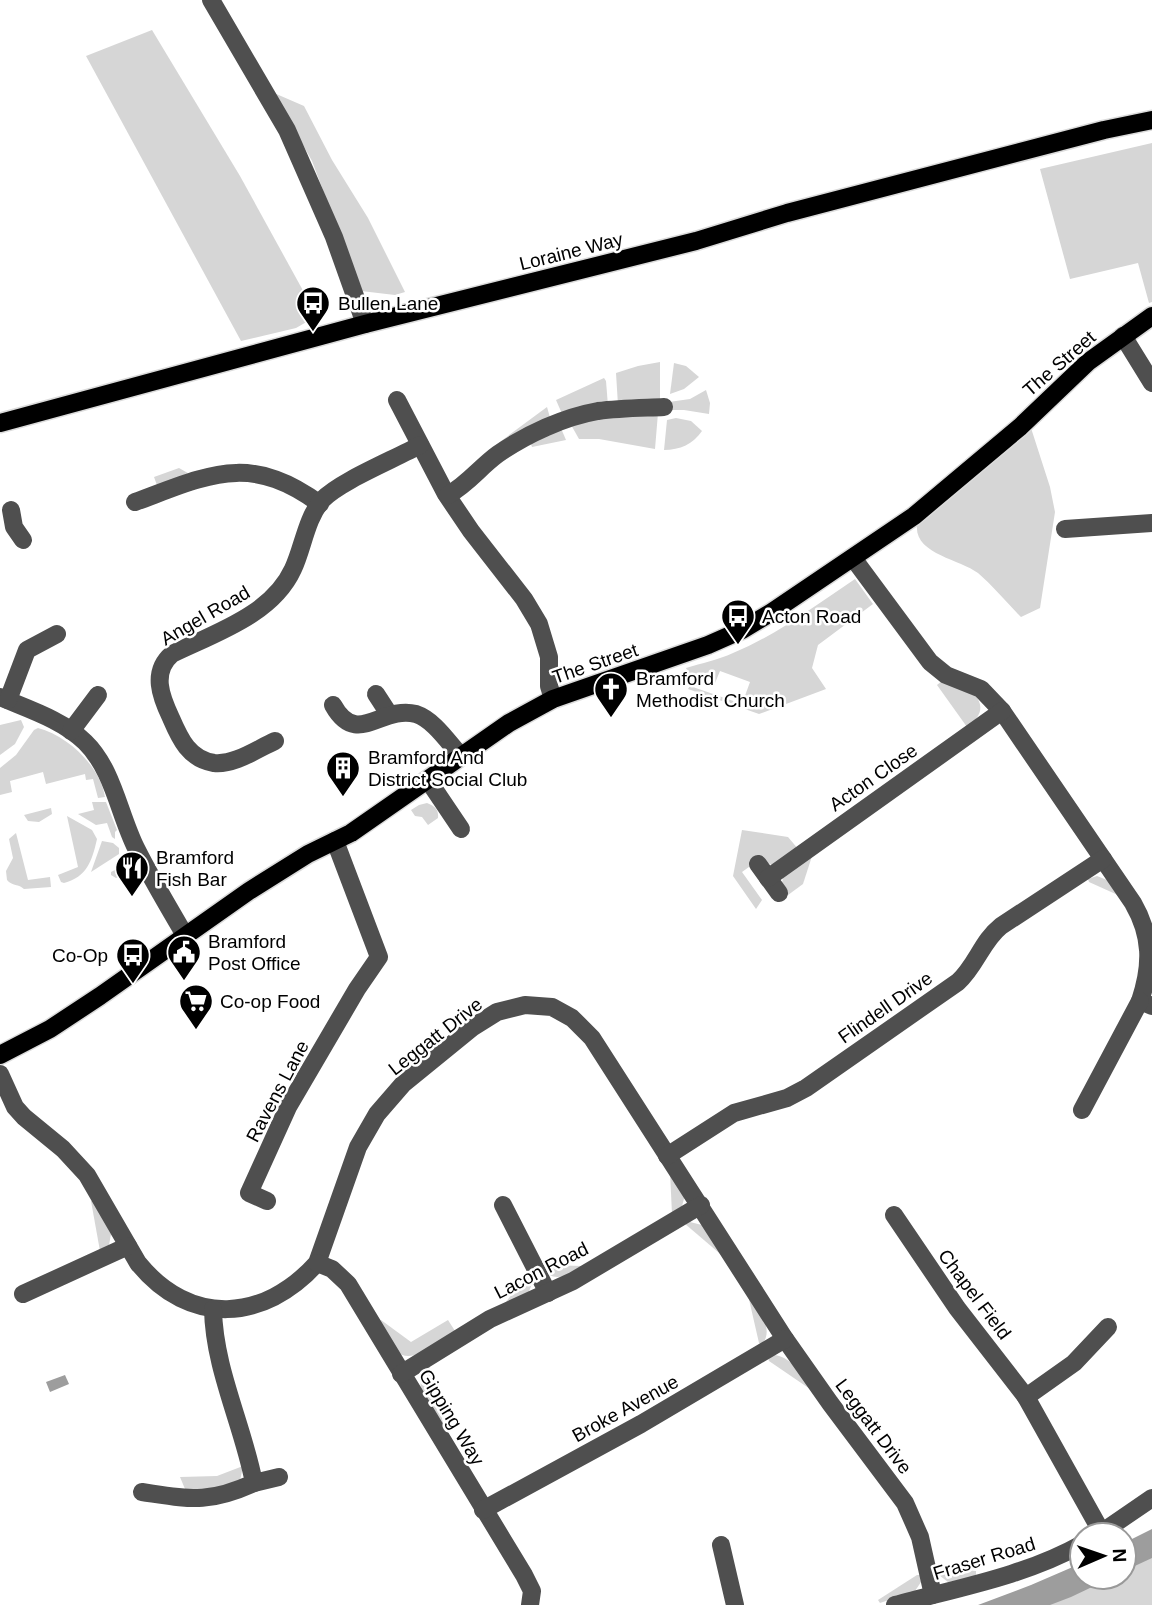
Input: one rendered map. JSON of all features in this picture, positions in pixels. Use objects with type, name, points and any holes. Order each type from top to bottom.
[{"type":"main road","name":"Loraine Way","points":[[0,423],[365,324],[696,241],[787,213],[1104,130],[1152,120]]},
{"type":"main road","name":"The Street","points":[[0,1055],[56,1025],[249,891],[308,854],[351,833],[509,723],[553,699],[708,645],[742,630],[914,516],[1020,427],[1088,362],[1152,316]]},
{"type":"street","points":[[211,0],[291,139],[334,237],[365,324]]},
{"type":"street","points":[[1123,337],[1152,383]]},
{"type":"street","points":[[397,400],[447,495],[533,612],[547,646],[549,686],[553,699]]},
{"type":"street","points":[[447,495],[469,482],[497,455],[551,426],[601,411],[664,407]]},
{"type":"street","name":"Angel Road","points":[[275,741],[231,761],[215,763],[199,758],[180,738],[161,698],[161,672],[167,659],[256,612],[271,600],[290,575],[320,504],[336,489],[420,445]]},
{"type":"street","points":[[135,502],[209,475],[237,472],[282,480],[320,504]]},
{"type":"street","points":[[1065,529],[1152,523]]},
{"type":"street","points":[[853,558],[930,662],[946,675],[981,689],[1002,711],[1133,902],[1147,930],[1150,965],[1146,1004],[1082,1110]]},
{"type":"street","points":[[57,634],[27,650],[4,699],[71,731],[85,742],[102,766],[136,848],[186,937]]},
{"type":"street","points":[[376,694],[389,714]]},
{"type":"street","points":[[71,731],[98,695]]},
{"type":"street","points":[[333,705],[341,718],[356,725],[368,724],[389,714],[415,714],[427,720],[460,755]]},
{"type":"street","name":"Acton Close","points":[[779,893],[763,871],[1002,711]]},
{"type":"street","points":[[428,780],[461,829]]},
{"type":"street","name":"Ravens Lane","points":[[267,1201],[249,1193],[288,1107],[357,989],[379,957],[335,841]]},
{"type":"street","name":"Flindell Drive","points":[[667,1156],[727,1117],[787,1098],[815,1082],[958,982],[969,972],[990,937],[1001,926],[1103,859]]},
{"type":"street","name":"Leggatt Drive","points":[[317,1263],[358,1147],[377,1114],[403,1084],[473,1027],[497,1012],[525,1005],[552,1007],[572,1018],[592,1038],[785,1339],[905,1503],[920,1537],[933,1595]]},
{"type":"street","points":[[0,1074],[15,1107],[79,1165],[138,1263],[159,1286],[196,1307],[236,1308],[262,1302],[294,1283],[317,1263]]},
{"type":"street","points":[[503,1205],[548,1293]]},
{"type":"street","name":"Lacon Road","points":[[401,1374],[490,1319],[548,1293],[701,1205]]},
{"type":"street","name":"Chapel Field","points":[[894,1215],[944,1289],[1026,1397],[1093,1521]]},
{"type":"street","points":[[23,1294],[128,1245]]},
{"type":"street","name":"Gipping Way","points":[[317,1263],[332,1269],[348,1284],[528,1583],[531,1591],[530,1605]]},
{"type":"street","points":[[213,1309],[215,1344],[249,1456],[254,1483]]},
{"type":"street","points":[[1026,1397],[1074,1363],[1108,1327]]},
{"type":"street","name":"Broke Avenue","points":[[484,1510],[641,1424],[785,1339]]},
{"type":"street","points":[[142,1492],[189,1499],[212,1498],[279,1477]]},
{"type":"street","points":[[1119,1521],[1152,1498]]},
{"type":"street","points":[[721,1545],[735,1605]]},
{"type":"street","name":"Fraser Road","points":[[895,1605],[1048,1561],[1068,1551]]},
{"type":"shaded area","points":[[152,30],[240,176],[317,316],[296,328],[241,341],[86,56]]},
{"type":"shaded area","points":[[274,93],[304,106],[332,160],[368,218],[405,292],[395,295],[361,291],[312,161]]},
{"type":"shaded area","points":[[1152,143],[1152,302],[1149,303],[1138,263],[1070,279],[1040,169]]},
{"type":"shaded area","points":[[660,362],[660,401],[618,405],[616,373]]},
{"type":"shaded area","points":[[674,363],[686,366],[699,377],[684,389],[670,394]]},
{"type":"shaded area","points":[[604,378],[608,406],[563,416],[556,400]]},
{"type":"shaded area","points":[[706,390],[710,403],[709,414],[668,410],[669,402],[690,399]]},
{"type":"shaded area","points":[[547,407],[551,421],[497,444]]},
{"type":"shaded area","points":[[658,413],[655,449],[599,439],[579,439],[570,423],[580,419]]},
{"type":"shaded area","points":[[676,418],[691,421],[702,431],[686,445],[664,450],[667,420]]},
{"type":"shaded area","points":[[560,426],[566,440],[532,447],[530,441]]},
{"type":"shaded area","points":[[1031,428],[1055,512],[1040,608],[1021,617],[978,573],[940,555],[923,543],[918,535],[917,525]]},
{"type":"shaded area","points":[[179,468],[193,476],[158,488],[154,477]]},
{"type":"shaded area","points":[[855,579],[873,604],[818,645],[812,668],[826,689],[759,714],[688,689],[690,686],[742,704],[750,682],[720,671],[715,683],[689,674],[686,668],[727,655],[765,638]]},
{"type":"shaded area","points":[[942,681],[976,696],[979,701],[979,713],[967,727],[937,685]]},
{"type":"shaded area","points":[[21,720],[24,727],[15,744],[0,755],[0,725]]},
{"type":"shaded area","points":[[38,728],[60,738],[81,754],[97,774],[105,797],[98,798],[93,779],[86,780],[85,774],[46,784],[43,772],[10,781],[12,792],[0,795],[0,768],[16,755]]},
{"type":"shaded area","points":[[92,802],[106,802],[117,830],[115,839],[107,823],[96,825],[78,814],[94,810]]},
{"type":"shaded area","points":[[427,803],[436,809],[438,815],[438,818],[428,825],[411,810]]},
{"type":"shaded area","points":[[51,808],[52,814],[39,822],[28,821],[24,815]]},
{"type":"shaded area","points":[[67,816],[92,830],[97,839],[87,867],[78,877],[64,883],[58,875],[78,867]]},
{"type":"shaded area","points":[[742,830],[788,837],[799,850],[772,865],[760,859],[742,872],[762,900],[756,909],[733,876]]},
{"type":"shaded area","points":[[16,833],[28,880],[50,877],[51,887],[24,889],[7,880],[6,871],[13,858],[9,839]]},
{"type":"shaded area","points":[[102,841],[113,843],[119,848],[119,854],[91,872]]},
{"type":"shaded area","points":[[813,853],[803,884],[788,895],[782,884],[783,876]]},
{"type":"shaded area","points":[[125,865],[134,866],[136,869],[116,878],[111,875],[111,872]]},
{"type":"shaded area","points":[[1097,876],[1107,880],[1120,896],[1089,882],[1088,879]]},
{"type":"shaded area","points":[[670,1172],[685,1195],[682,1206],[672,1214]]},
{"type":"shaded area","points":[[91,1201],[95,1201],[111,1234],[109,1245],[100,1251]]},
{"type":"shaded area","points":[[684,1223],[702,1225],[732,1264]]},
{"type":"shaded area","points":[[539,1265],[584,1266],[566,1275],[554,1277]]},
{"type":"shaded area","points":[[529,1271],[533,1281],[528,1294],[503,1306]]},
{"type":"shaded area","points":[[748,1295],[766,1325],[766,1338],[762,1345],[759,1343]]},
{"type":"shaded area","points":[[381,1320],[411,1342],[448,1320],[455,1331],[418,1354],[403,1355],[391,1345],[379,1322]]},
{"type":"shaded area","points":[[774,1355],[791,1363],[810,1389],[769,1361],[768,1358]]},
{"type":"shaded area","points":[[429,1365],[445,1431],[420,1389],[422,1372]]},
{"type":"shaded area","points":[[65,1375],[69,1384],[50,1392],[46,1382]]},
{"type":"shaded area","points":[[243,1466],[240,1481],[219,1492],[185,1489],[180,1477],[217,1476]]},
{"type":"shaded area","points":[[1152,1529],[1152,1558],[1138,1564],[1138,1536]]},
{"type":"shaded area","points":[[1152,1530],[1152,1605],[993,1605],[1068,1582],[1068,1591],[1138,1591],[1138,1540]]},
{"type":"shaded area","points":[[939,1568],[976,1571],[976,1578],[948,1582],[935,1572]]},
{"type":"shaded area","points":[[1068,1569],[1068,1591],[1084,1591],[1050,1605],[978,1605]]},
{"type":"shaded area","points":[[917,1575],[922,1575],[923,1579],[915,1591],[880,1603],[878,1600]]},
{"type":"place","name":"Bullen Lane","points":[[313,333]]},
{"type":"place","name":"Acton Road","points":[[738,646]]},
{"type":"place","name":"Bramford Methodist Church","points":[[611,719]]},
{"type":"place","name":"Bramford And District Social Club","points":[[343,798]]},
{"type":"place","name":"Bramford Fish Bar","points":[[132,898]]},
{"type":"place","name":"Bramford Post Office","points":[[184,982]]},
{"type":"place","name":"Co-Op","points":[[133,985]]},
{"type":"place","name":"Co-op Food","points":[[196,1031]]}]
